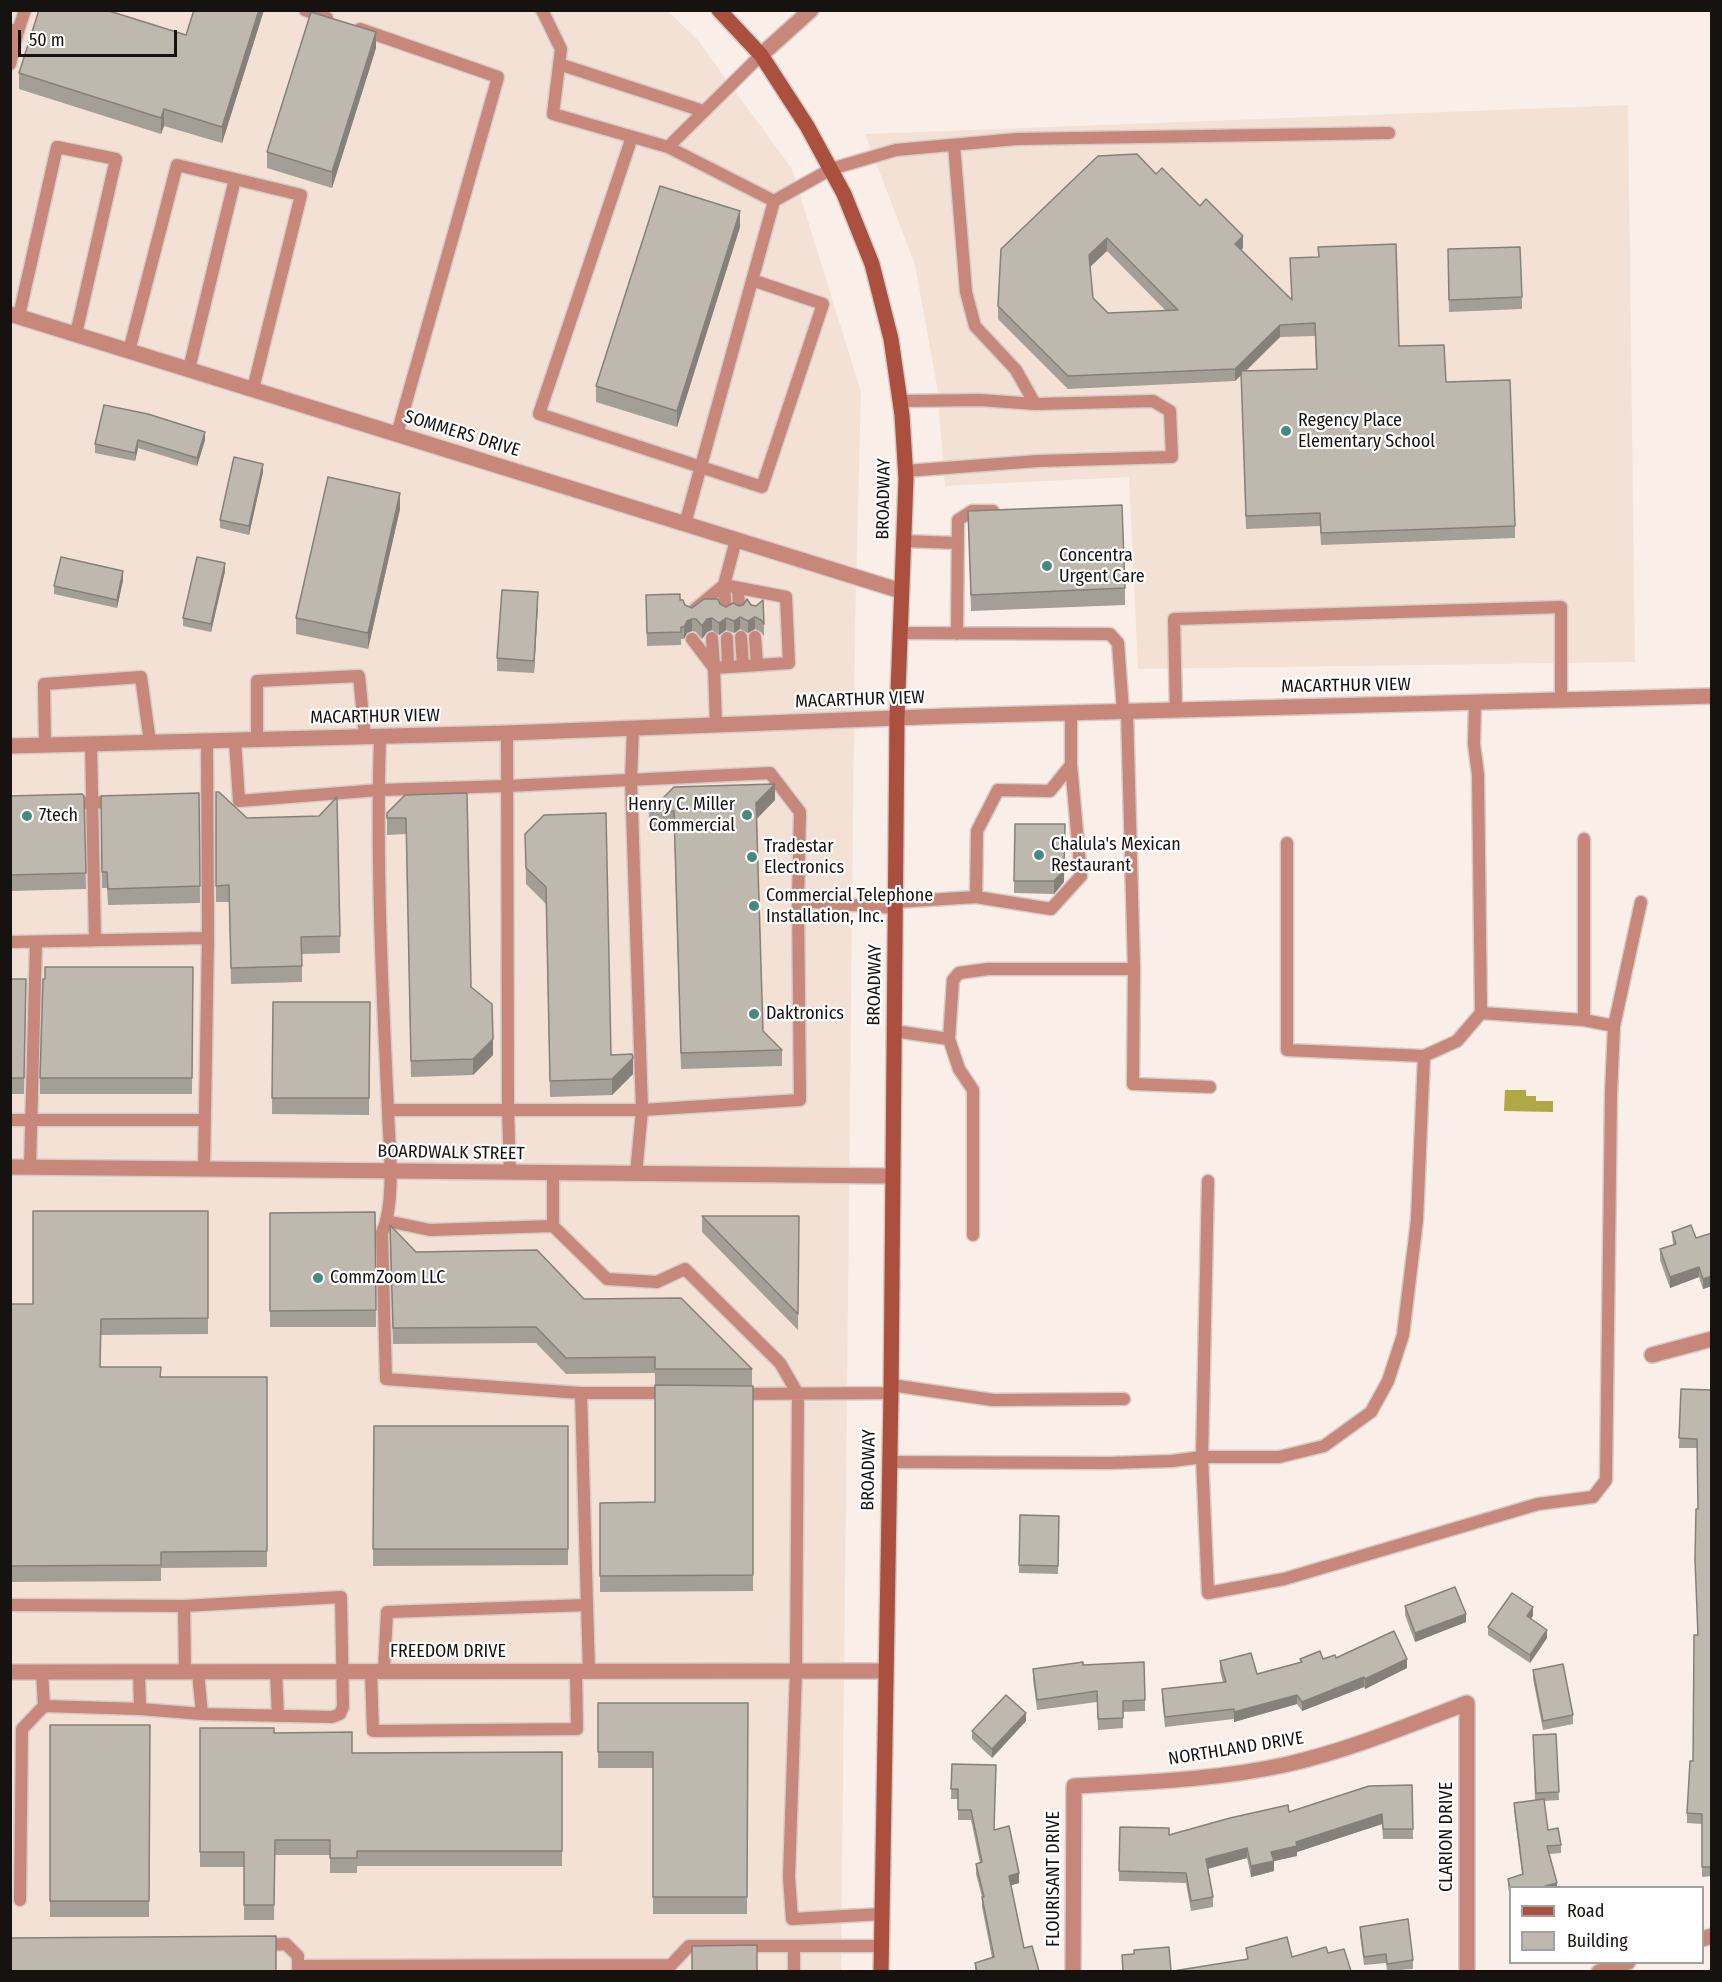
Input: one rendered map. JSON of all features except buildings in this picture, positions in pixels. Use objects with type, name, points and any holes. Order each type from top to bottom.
[{"type":"main road","name":"BROADWAY","points":[[719,10],[761,55],[807,126],[844,194],[872,264],[891,339],[900,401],[905,471],[897,718],[891,1176],[891,1389],[881,1971]]},
{"type":"street","points":[[761,55],[811,10]]},
{"type":"street","name":"SOMMERS DRIVE","points":[[15,315],[901,591]]},
{"type":"street","name":"MACARTHUR VIEW","points":[[10,746],[507,733],[1125,711],[1712,696]]},
{"type":"street","name":"BOARDWALK STREET","points":[[10,1167],[891,1176]]},
{"type":"street","points":[[1652,1355],[1712,1339]]},
{"type":"street","name":"FREEDOM DRIVE","points":[[10,1672],[885,1671]]},
{"type":"street","name":"NORTHLAND DRIVE","points":[[1074,1786],[1196,1779],[1284,1764],[1370,1741],[1467,1703]]},
{"type":"street","name":"CLARION DRIVE","points":[[1467,1703],[1467,1971]]},
{"type":"street","name":"FLOURISANT DRIVE","points":[[1073,1971],[1074,1786]]},
{"type":"street","points":[[1599,1971],[1622,1964]]},
{"type":"lane","points":[[10,64],[14,30],[25,10]]},
{"type":"lane","points":[[305,10],[498,77],[397,434]]},
{"type":"lane","points":[[542,10],[561,49],[553,114],[668,147],[774,201]]},
{"type":"lane","points":[[668,147],[761,55]]},
{"type":"lane","points":[[559,64],[703,111]]},
{"type":"lane","points":[[686,524],[774,201],[831,169],[897,150],[1017,139],[1389,133]]},
{"type":"lane","points":[[632,136],[539,414],[762,487],[822,304],[752,280]]},
{"type":"lane","points":[[954,145],[966,292],[975,326],[1016,370],[1035,405]]},
{"type":"lane","points":[[15,315],[57,147],[116,159],[76,334]]},
{"type":"lane","points":[[129,351],[177,165],[301,195],[253,389]]},
{"type":"lane","points":[[189,369],[235,179]]},
{"type":"lane","points":[[900,401],[980,400],[1035,405],[1153,401],[1170,411],[1172,457],[1038,461],[905,471]]},
{"type":"lane","points":[[957,634],[958,520],[972,511],[1007,511]]},
{"type":"lane","points":[[726,611],[724,585],[735,540]]},
{"type":"lane","points":[[903,541],[957,543]]},
{"type":"lane","points":[[714,668],[789,663],[786,597],[754,595],[724,585]]},
{"type":"lane","points":[[691,612],[724,585]]},
{"type":"lane","points":[[738,588],[740,610]]},
{"type":"lane","points":[[709,597],[710,612]]},
{"type":"lane","points":[[1176,710],[1174,619],[1561,607],[1561,700]]},
{"type":"lane","points":[[900,633],[1110,634],[1118,644],[1125,711],[1134,969],[1133,1084],[1210,1088]]},
{"type":"lane","points":[[741,637],[742,666]]},
{"type":"lane","points":[[755,637],[757,665]]},
{"type":"lane","points":[[727,638],[728,667]]},
{"type":"lane","points":[[692,639],[714,668]]},
{"type":"lane","points":[[712,639],[716,725]]},
{"type":"lane","points":[[257,740],[257,681],[359,676],[373,737],[379,790],[380,950],[391,1172],[387,1221],[382,1233],[386,1379],[581,1393],[684,1394]]},
{"type":"lane","points":[[45,745],[44,684],[141,677],[150,742]]},
{"type":"lane","points":[[1287,843],[1287,1050],[1424,1056],[1457,1041],[1481,1013],[1478,775],[1474,744],[1475,702]]},
{"type":"lane","points":[[798,901],[896,905],[976,897],[1051,909],[1081,876],[1071,765],[1071,713]]},
{"type":"lane","points":[[633,728],[631,780],[642,1110],[636,1174]]},
{"type":"lane","points":[[507,733],[510,1173]]},
{"type":"lane","points":[[235,740],[239,801],[379,790],[770,773],[800,812],[798,901],[800,1100],[642,1110],[388,1110]]},
{"type":"lane","points":[[204,1169],[208,938],[202,799],[207,741]]},
{"type":"lane","points":[[91,744],[95,940]]},
{"type":"lane","points":[[976,897],[977,831],[998,790],[1050,791],[1071,765]]},
{"type":"lane","points":[[57,803],[127,802]]},
{"type":"lane","points":[[1584,839],[1584,1020]]},
{"type":"lane","points":[[1208,1181],[1202,1457],[1208,1593],[1284,1579],[1538,1504],[1593,1497],[1606,1480],[1611,1094],[1614,1026],[1641,902]]},
{"type":"lane","points":[[10,942],[208,938]]},
{"type":"lane","points":[[30,1168],[36,942]]},
{"type":"lane","points":[[973,1235],[973,1089],[959,1069],[949,1039],[953,980],[959,973],[988,969],[1134,969]]},
{"type":"lane","points":[[1481,1013],[1584,1020],[1614,1026]]},
{"type":"lane","points":[[894,1031],[949,1039]]},
{"type":"lane","points":[[889,1462],[1108,1463],[1172,1461],[1202,1457],[1279,1456],[1324,1446],[1371,1412],[1388,1381],[1403,1335],[1417,1220],[1424,1056]]},
{"type":"lane","points":[[10,1120],[205,1120]]},
{"type":"lane","points":[[553,1173],[553,1226],[607,1280],[657,1282],[685,1269],[780,1363],[798,1395],[796,1671],[789,1877],[792,1918],[882,1914]]},
{"type":"lane","points":[[387,1221],[430,1230],[553,1226]]},
{"type":"lane","points":[[730,1394],[798,1395],[891,1389],[993,1400],[1124,1398]]},
{"type":"lane","points":[[581,1393],[587,1605],[577,1729],[373,1731],[378,1672],[387,1612],[587,1605]]},
{"type":"lane","points":[[10,1605],[184,1606],[341,1597],[343,1707],[340,1714],[332,1717],[202,1714],[140,1709],[44,1706]]},
{"type":"lane","points":[[184,1606],[192,1672],[202,1714]]},
{"type":"lane","points":[[276,1671],[278,1716]]},
{"type":"lane","points":[[20,1900],[22,1729],[44,1706],[42,1672]]},
{"type":"lane","points":[[139,1672],[140,1709]]},
{"type":"lane","points":[[252,1945],[285,1944],[298,1956],[298,1969],[671,1965],[689,1946],[881,1946]]},
{"type":"lane","points":[[794,1946],[794,1971]]},
{"type":"shaded area","points":[[11,11],[668,11],[697,39],[792,169],[861,392],[855,628],[841,1971],[11,1972]]},
{"type":"shaded area","name":"Regency Place Elementary School","points":[[1628,105],[1635,662],[1138,669],[1129,477],[945,486],[937,386],[915,265],[865,134]]},
{"type":"shaded area","points":[[1505,1090],[1526,1090],[1526,1096],[1536,1096],[1536,1101],[1553,1101],[1553,1112],[1504,1111]]},
{"type":"place","name":"Regency Place Elementary School","points":[[1286,431]]},
{"type":"place","name":"Concentra Urgent Care","points":[[1047,566]]},
{"type":"place","name":"Henry C. Miller Commercial","points":[[747,815]]},
{"type":"place","name":"7tech","points":[[27,816]]},
{"type":"place","name":"Chalula's Mexican Restaurant","points":[[1039,855]]},
{"type":"place","name":"Tradestar Electronics","points":[[752,857]]},
{"type":"place","name":"Commercial Telephone Installation, Inc.","points":[[754,906]]},
{"type":"place","name":"Daktronics","points":[[754,1014]]},
{"type":"place","name":"CommZoom LLC","points":[[318,1278]]}]
